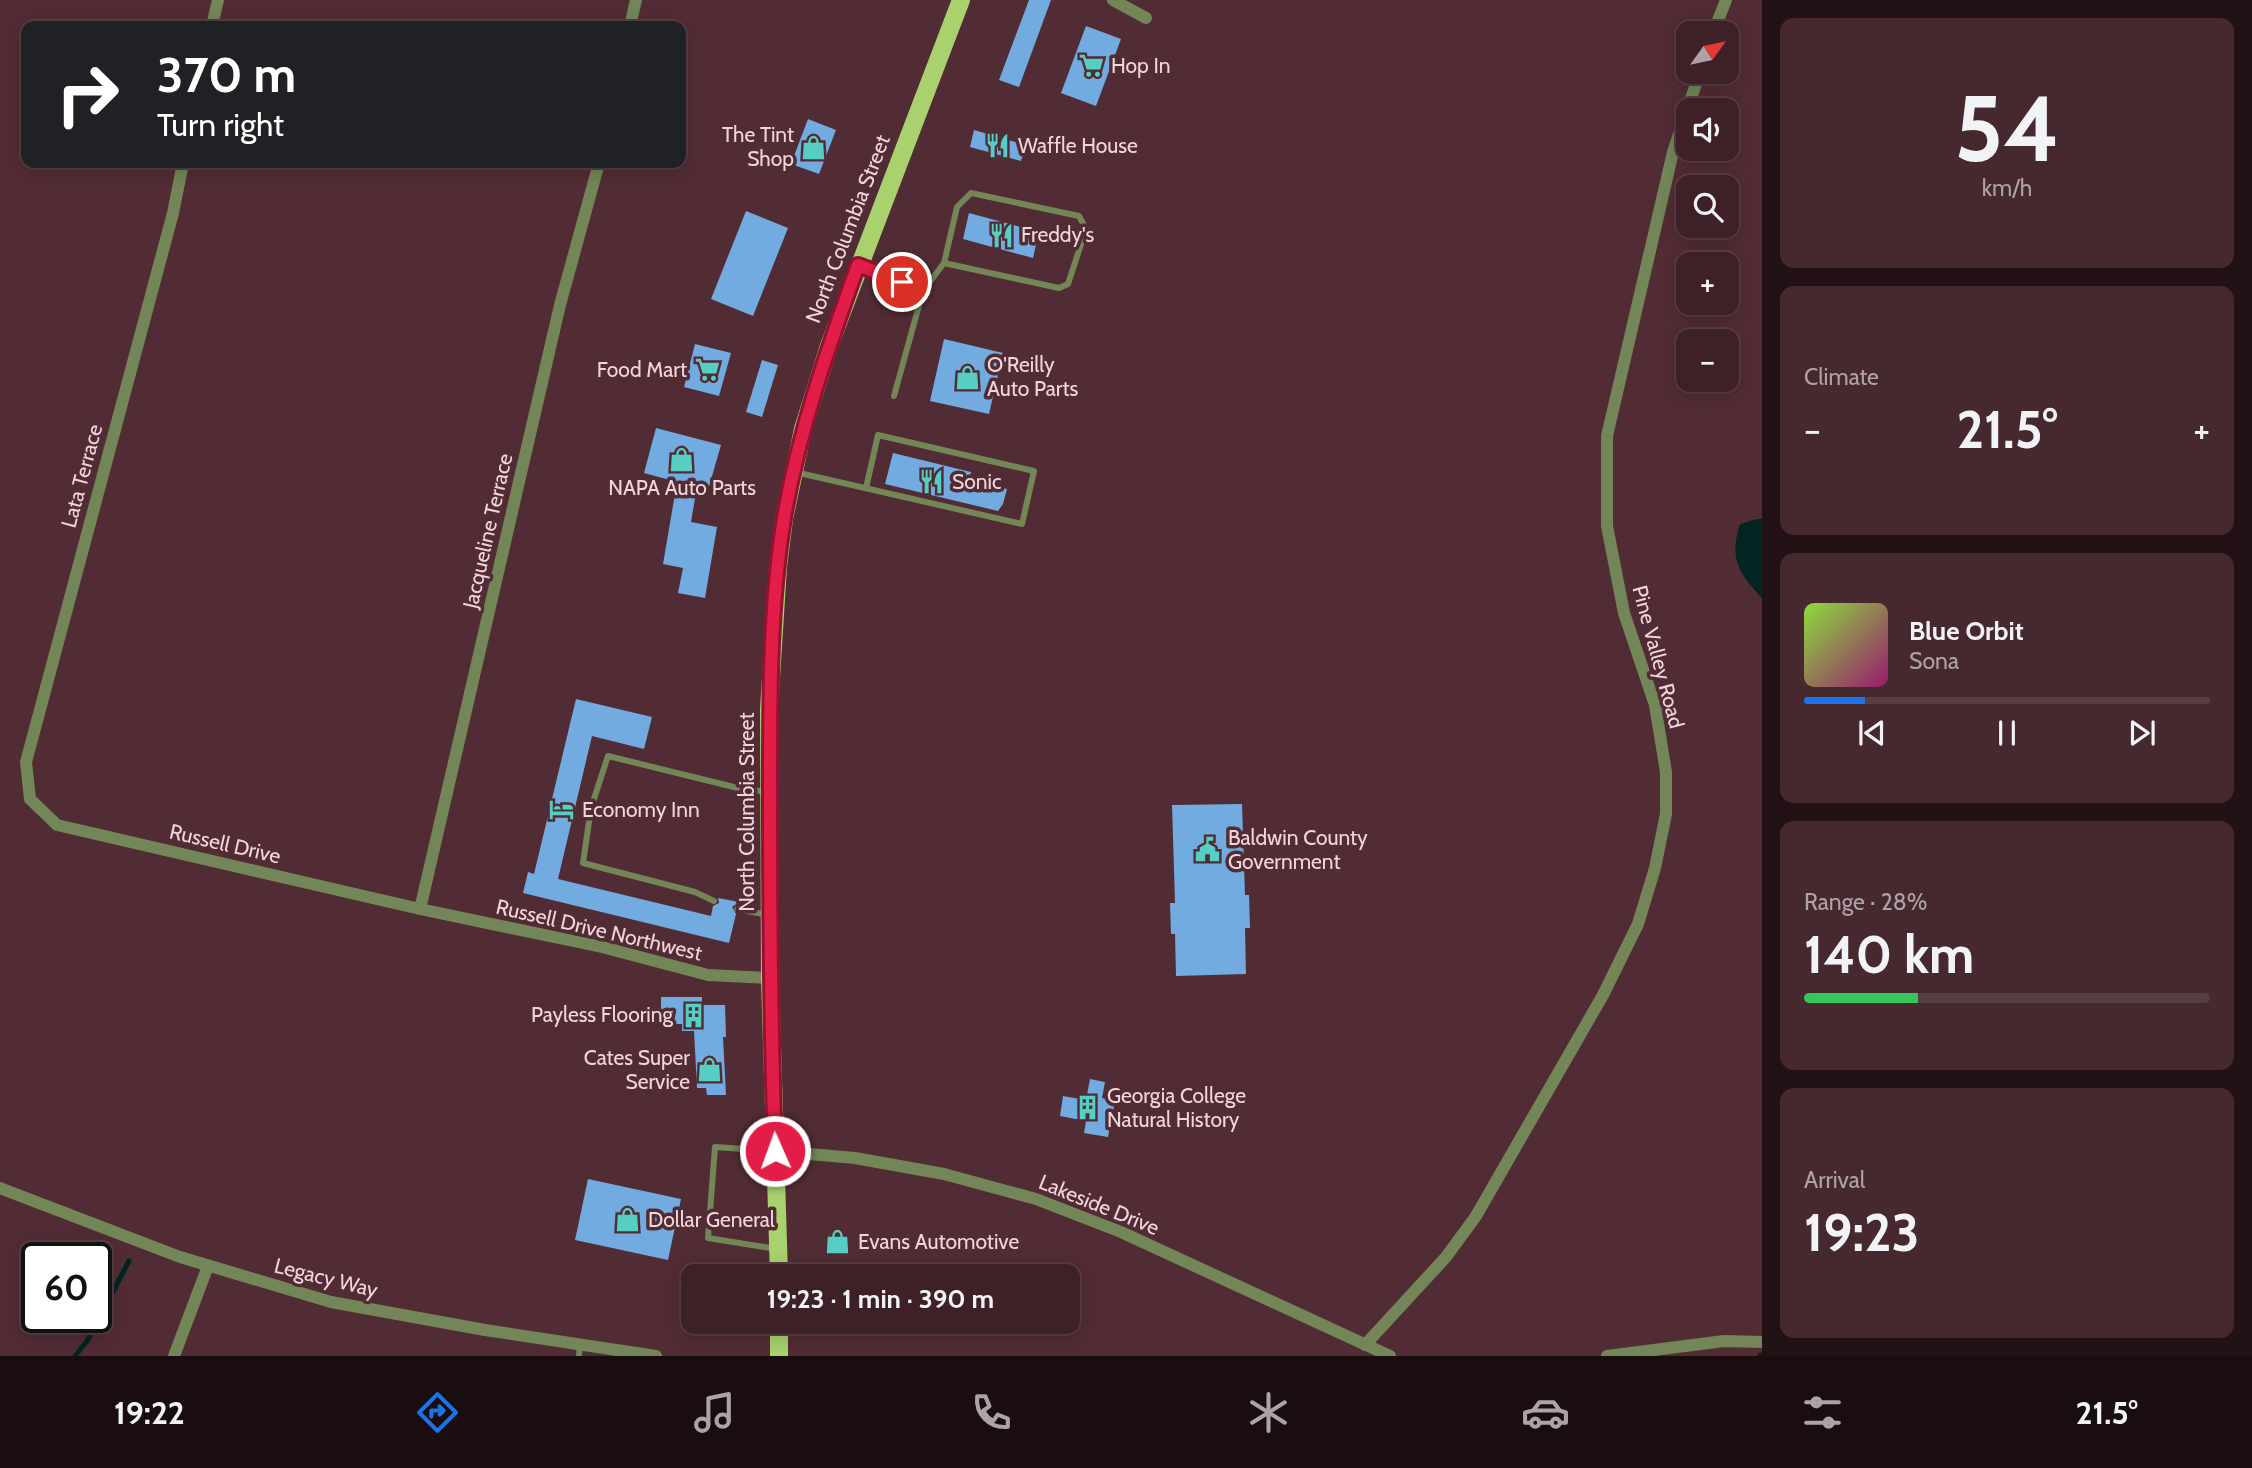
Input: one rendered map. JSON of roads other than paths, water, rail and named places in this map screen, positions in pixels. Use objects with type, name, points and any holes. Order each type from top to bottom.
[{"type":"main road","name":"North Columbia Street","points":[[779,1264],[770,978],[769,709],[778,567],[793,471],[815,387],[858,265],[961,0]]},
{"type":"main road","points":[[779,1334],[779,1356]]},
{"type":"street","points":[[213,21],[218,0]]},
{"type":"street","points":[[631,21],[636,0]]},
{"type":"street","points":[[1113,0],[1146,18]]},
{"type":"street","points":[[1718,21],[1726,0]]},
{"type":"street","name":"Pine Valley Road","points":[[1365,1345],[1446,1257],[1476,1216],[1603,995],[1638,925],[1655,868],[1666,814],[1666,772],[1655,705],[1625,612],[1607,526],[1607,436],[1673,152],[1696,84]]},
{"type":"street","name":"Lata Terrace","points":[[30,799],[26,762],[169,226],[182,168]]},
{"type":"street","name":"Jacqueline Terrace","points":[[420,909],[560,306],[598,168]]},
{"type":"street","name":"Russell Drive","points":[[30,799],[57,825],[420,909]]},
{"type":"street","name":"Russell Drive Northwest","points":[[420,909],[602,947],[708,975],[770,978]]},
{"type":"street","name":"Lakeside Drive","points":[[775,1151],[855,1158],[934,1172],[1036,1199],[1121,1232],[1390,1356]]},
{"type":"street","name":"Legacy Way","points":[[0,1188],[180,1257],[331,1302],[579,1350],[656,1356]]},
{"type":"street","points":[[174,1356],[208,1266]]},
{"type":"street","points":[[1607,1356],[1724,1341],[1762,1342]]},
{"type":"lane","points":[[894,396],[923,291],[944,263],[957,207],[971,193],[1079,216],[1086,229],[1068,284],[1059,288],[944,263]]},
{"type":"lane","points":[[858,265],[923,291]]},
{"type":"lane","points":[[793,471],[866,488],[1022,524],[1034,471],[878,435],[866,488]]},
{"type":"lane","points":[[714,901],[695,892],[583,863],[591,808],[608,756],[742,789],[770,792]]},
{"type":"lane","points":[[737,909],[770,915]]},
{"type":"lane","points":[[775,1151],[715,1147],[708,1238],[779,1249]]},
{"type":"water","points":[[1762,519],[1762,598],[1742,573],[1735,546],[1740,524]]},
{"type":"waterway","points":[[75,1356],[87,1341],[129,1261]]},
{"type":"place","name":"Hop In","points":[[1091,66]]},
{"type":"place","name":"Waffle House","points":[[998,146]]},
{"type":"place","name":"The Tint Shop","points":[[814,147]]},
{"type":"place","name":"Freddy's","points":[[1001,235]]},
{"type":"place","name":"Food Mart","points":[[707,370]]},
{"type":"place","name":"O'Reilly Auto Parts","points":[[967,377]]},
{"type":"place","name":"NAPA Auto Parts","points":[[682,459]]},
{"type":"place","name":"Sonic","points":[[932,482]]},
{"type":"place","name":"Economy Inn","points":[[562,810]]},
{"type":"place","name":"Baldwin County Government","points":[[1208,850]]},
{"type":"place","name":"Payless Flooring","points":[[693,1015]]},
{"type":"place","name":"Cates Super Service","points":[[710,1070]]},
{"type":"place","name":"Georgia College Natural History","points":[[1087,1108]]},
{"type":"place","name":"Dollar General","points":[[628,1220]]},
{"type":"place","name":"Evans Automotive","points":[[838,1242]]}]
